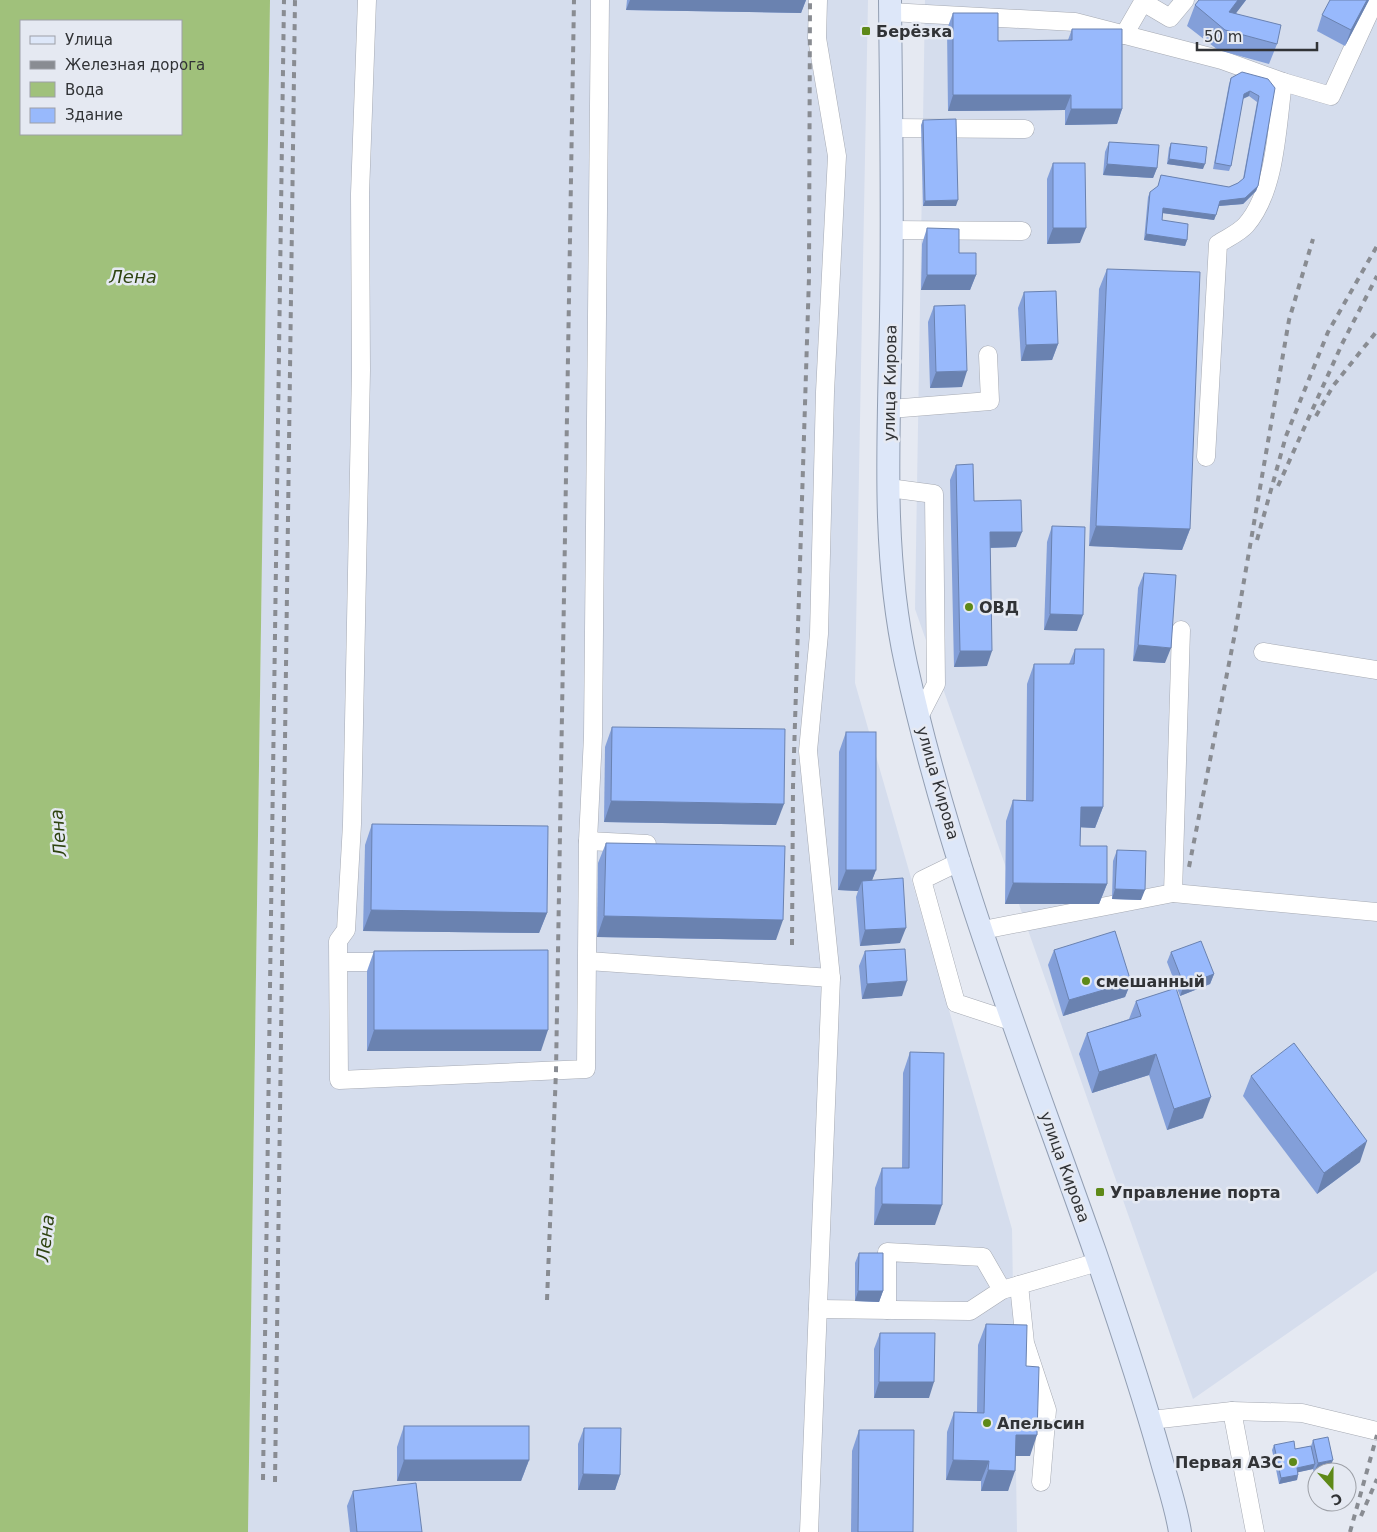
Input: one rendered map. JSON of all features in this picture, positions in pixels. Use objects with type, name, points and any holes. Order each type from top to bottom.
[{"type":"main road","name":"улица Кирова","points":[[890,6],[892,230],[889,488],[891,578],[906,662],[934,776],[983,930],[1151,1420],[1180,1532]]},
{"type":"lane","points":[[367,0],[360,194],[362,370],[352,824],[346,930],[338,941],[339,1080],[586,1069],[588,841],[593,736],[600,0]]},
{"type":"lane","points":[[809,1532],[831,978],[808,752],[819,634],[825,392],[836,156],[817,38],[818,0]]},
{"type":"lane","points":[[1124,35],[1141,1],[1170,18],[1185,0]]},
{"type":"lane","points":[[890,6],[1075,22],[1222,60],[1283,82],[1331,96],[1375,0]]},
{"type":"lane","points":[[1206,457],[1218,244],[1245,226],[1257,210],[1268,184],[1283,82]]},
{"type":"lane","points":[[891,128],[1025,129]]},
{"type":"lane","points":[[892,230],[1022,231]]},
{"type":"lane","points":[[890,409],[990,401],[988,355]]},
{"type":"lane","points":[[889,488],[934,494],[936,684],[919,717]]},
{"type":"lane","points":[[1174,893],[1181,630]]},
{"type":"lane","points":[[1263,652],[1377,670]]},
{"type":"lane","points":[[593,736],[612,736]]},
{"type":"lane","points":[[588,841],[666,845]]},
{"type":"lane","points":[[961,861],[922,880],[956,1003],[1014,1022]]},
{"type":"lane","points":[[983,930],[1174,893],[1377,912]]},
{"type":"lane","points":[[588,961],[831,978]]},
{"type":"lane","points":[[339,962],[415,962]]},
{"type":"lane","points":[[886,1310],[887,1252],[983,1257],[1002,1290]]},
{"type":"lane","points":[[818,1309],[970,1311],[1002,1290],[1098,1262]]},
{"type":"lane","points":[[1020,1285],[1025,1342],[1047,1410],[1041,1482]]},
{"type":"lane","points":[[1151,1420],[1232,1411],[1302,1413],[1377,1431]]},
{"type":"lane","points":[[1232,1411],[1255,1532]]},
{"type":"shaded area","points":[[270,0],[868,0],[855,683],[1012,1229],[1017,1532],[248,1532]]},
{"type":"shaded area","points":[[925,0],[1377,0],[1377,1271],[1193,1399],[915,609]]},
{"type":"water","name":"Лена","points":[[0,0],[270,0],[248,1532],[0,1532]]},
{"type":"building","points":[[1199,0],[1238,0],[1229,12],[1281,25],[1277,44],[1225,30],[1195,5]]},
{"type":"building","points":[[1330,0],[1367,0],[1351,30],[1322,15]]},
{"type":"building","points":[[953,13],[998,13],[998,41],[1072,40],[1072,29],[1122,29],[1122,109],[1071,109],[1071,95],[953,95]]},
{"type":"building","points":[[1242,72],[1268,79],[1275,88],[1258,186],[1245,198],[1220,201],[1216,215],[1163,208],[1162,220],[1188,224],[1187,240],[1146,234],[1150,192],[1158,186],[1161,175],[1229,187],[1244,178],[1259,96],[1250,91],[1244,94],[1231,166],[1215,163],[1231,78]]},
{"type":"building","points":[[956,119],[958,200],[925,201],[923,120]]},
{"type":"building","points":[[1109,142],[1159,145],[1157,168],[1107,164]]},
{"type":"building","points":[[1171,143],[1207,147],[1205,164],[1169,159]]},
{"type":"building","points":[[1053,163],[1085,163],[1086,228],[1053,228]]},
{"type":"building","points":[[927,228],[959,229],[959,253],[976,253],[976,275],[927,275]]},
{"type":"building","points":[[1107,269],[1200,272],[1190,529],[1096,526]]},
{"type":"building","points":[[1056,291],[1058,344],[1026,345],[1024,292]]},
{"type":"building","points":[[965,305],[967,371],[936,372],[934,306]]},
{"type":"building","name":"ОВД","points":[[973,464],[974,501],[1021,500],[1022,532],[990,532],[992,651],[960,651],[956,465]]},
{"type":"building","points":[[1052,526],[1085,527],[1083,615],[1050,614]]},
{"type":"building","points":[[1144,573],[1176,575],[1171,648],[1138,645]]},
{"type":"building","points":[[1075,649],[1104,649],[1103,807],[1081,807],[1080,846],[1107,846],[1107,884],[1013,883],[1013,800],[1033,801],[1034,664],[1074,664]]},
{"type":"building","points":[[612,727],[785,729],[784,804],[611,801]]},
{"type":"building","points":[[846,732],[876,732],[876,870],[846,870]]},
{"type":"building","points":[[372,824],[548,826],[547,913],[371,910]]},
{"type":"building","points":[[606,843],[785,846],[783,920],[604,916]]},
{"type":"building","points":[[1117,850],[1146,851],[1145,890],[1115,889]]},
{"type":"building","points":[[903,878],[906,928],[865,930],[862,881]]},
{"type":"building","name":"смешанный","points":[[1115,931],[1131,982],[1069,1000],[1054,950]]},
{"type":"building","points":[[1201,941],[1214,974],[1184,985],[1171,952]]},
{"type":"building","points":[[905,949],[907,981],[867,984],[865,951]]},
{"type":"building","points":[[548,950],[548,1030],[374,1030],[374,951]]},
{"type":"building","points":[[1176,988],[1211,1097],[1174,1109],[1156,1054],[1099,1072],[1087,1033],[1141,1016],[1136,1001]]},
{"type":"building","points":[[1294,1043],[1367,1141],[1324,1173],[1251,1076]]},
{"type":"building","points":[[910,1052],[944,1053],[942,1205],[882,1204],[882,1168],[909,1168]]},
{"type":"building","points":[[859,1253],[883,1253],[883,1291],[858,1291]]},
{"type":"building","points":[[986,1324],[1027,1325],[1026,1366],[1039,1367],[1037,1435],[1016,1435],[1015,1471],[988,1470],[989,1461],[953,1460],[954,1412],[984,1413]]},
{"type":"building","points":[[880,1333],[935,1333],[934,1382],[879,1382]]},
{"type":"building","points":[[404,1426],[529,1426],[529,1460],[404,1460]]},
{"type":"building","points":[[584,1428],[621,1428],[620,1475],[583,1474]]},
{"type":"building","points":[[859,1430],[914,1430],[913,1532],[858,1532]]},
{"type":"building","points":[[1328,1437],[1333,1460],[1318,1462],[1313,1440]]},
{"type":"building","name":"Первая АЗС","points":[[1294,1441],[1295,1449],[1311,1446],[1315,1462],[1307,1462],[1307,1466],[1297,1468],[1298,1475],[1281,1478],[1274,1445]]},
{"type":"building","points":[[416,1483],[422,1532],[357,1532],[353,1491]]},
{"type":"railway","points":[[263,1480],[284,0]]},
{"type":"railway","points":[[275,1482],[295,0]]},
{"type":"railway","points":[[547,1300],[556,1071],[574,0]]},
{"type":"railway","points":[[792,945],[793,786],[809,277],[810,0]]},
{"type":"railway","points":[[1189,867],[1235,633],[1289,320],[1313,239]]},
{"type":"railway","points":[[1257,540],[1286,436],[1328,332],[1377,246]]},
{"type":"railway","points":[[1278,486],[1342,344],[1377,276]]},
{"type":"railway","points":[[1316,416],[1333,386],[1377,331]]},
{"type":"railway","points":[[1350,1532],[1377,1435]]},
{"type":"railway","points":[[1361,1516],[1377,1479]]},
{"type":"place","name":"Берёзка","points":[[866,31]]},
{"type":"place","name":"ОВД","points":[[969,607]]},
{"type":"place","name":"смешанный","points":[[1086,981]]},
{"type":"place","name":"Управление порта","points":[[1100,1192]]},
{"type":"place","name":"Апельсин","points":[[987,1423]]},
{"type":"place","name":"Первая АЗС","points":[[1293,1462]]}]
